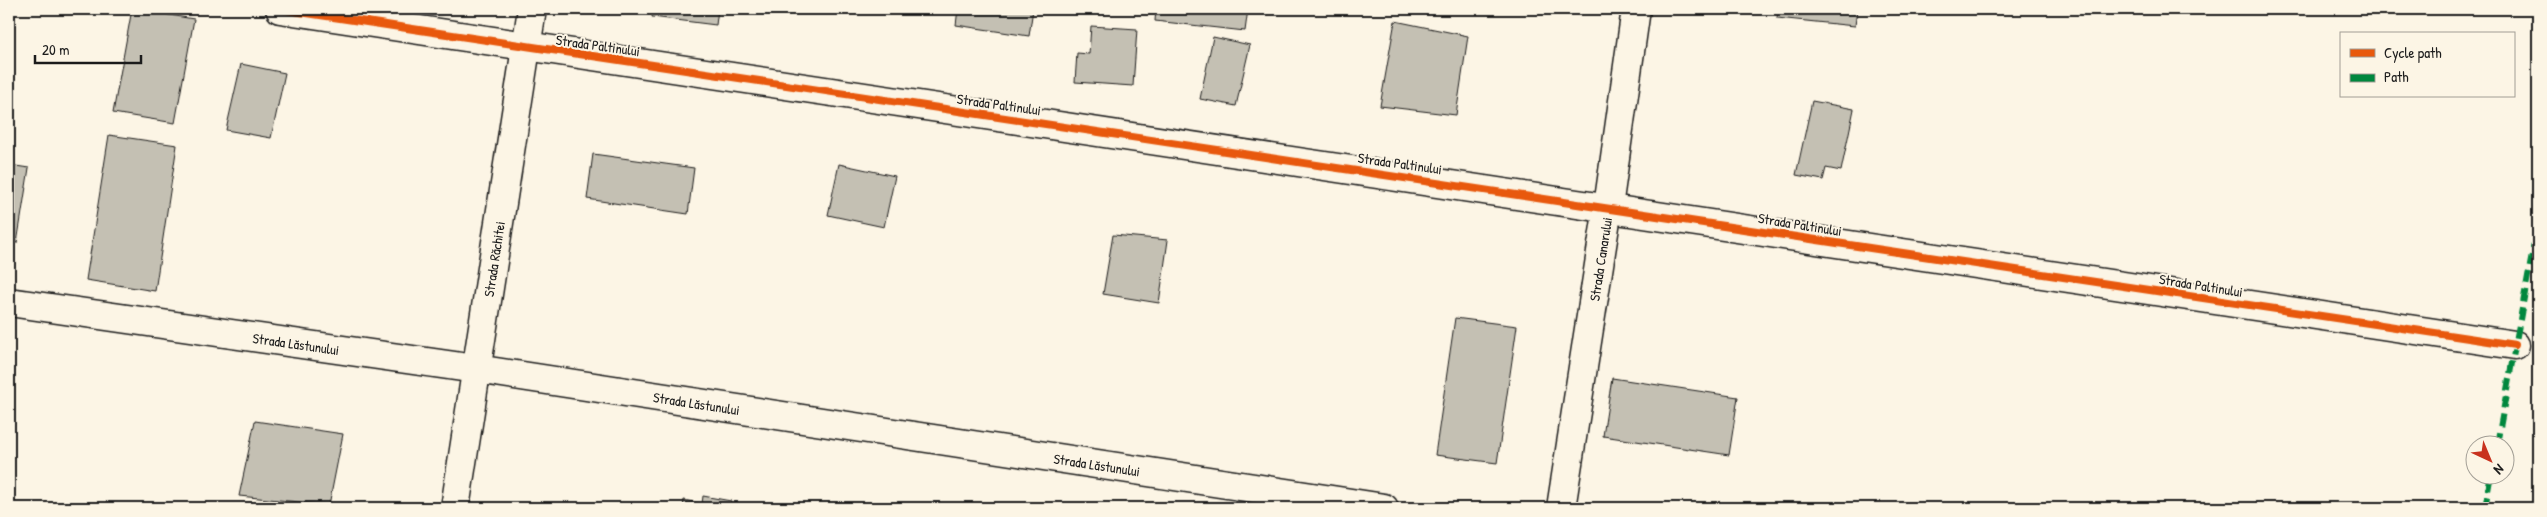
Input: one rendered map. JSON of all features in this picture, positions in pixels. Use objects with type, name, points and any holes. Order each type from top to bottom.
[{"type":"street","name":"Strada Paltinului","points":[[280,9],[1608,207],[2516,345]]},
{"type":"street","name":"Strada Răchitei","points":[[455,508],[532,9]]},
{"type":"street","name":"Strada Canarului","points":[[1561,508],[1608,207],[1636,9]]},
{"type":"street","name":"Strada Lăstunului","points":[[9,302],[476,369],[1384,508]]},
{"type":"building","points":[[132,9],[194,19],[175,123],[113,113]]},
{"type":"building","points":[[653,9],[718,9],[716,25],[652,17]]},
{"type":"building","points":[[958,9],[1033,9],[1029,36],[956,25]]},
{"type":"building","points":[[1156,9],[1248,9],[1245,31],[1155,21]]},
{"type":"building","points":[[1778,9],[1857,9],[1855,26],[1777,18]]},
{"type":"building","points":[[1395,21],[1468,36],[1456,115],[1380,106]]},
{"type":"building","points":[[1091,26],[1137,29],[1133,86],[1075,82],[1077,53],[1089,54]]},
{"type":"building","points":[[1213,37],[1250,45],[1236,106],[1200,99]]},
{"type":"building","points":[[241,64],[285,73],[271,138],[226,130]]},
{"type":"building","points":[[1812,101],[1854,109],[1841,171],[1826,168],[1823,180],[1796,175]]},
{"type":"building","points":[[109,135],[177,145],[155,291],[86,280]]},
{"type":"building","points":[[593,154],[694,168],[688,214],[587,199]]},
{"type":"building","points":[[839,164],[895,176],[884,227],[828,215]]},
{"type":"building","points":[[9,165],[29,168],[17,243],[9,242]]},
{"type":"building","points":[[1113,235],[1168,240],[1159,303],[1103,294]]},
{"type":"building","points":[[1455,318],[1517,326],[1497,463],[1435,455]]},
{"type":"building","points":[[1612,378],[1738,397],[1729,455],[1603,436]]},
{"type":"building","points":[[255,421],[343,434],[329,505],[239,496]]},
{"type":"building","points":[[703,496],[731,501],[730,508],[683,508],[684,500],[702,504]]},
{"type":"marked path","points":[[2499,434],[2538,222]]},
{"type":"marked path","points":[[2485,508],[2489,484]]},
{"type":"cycle path","points":[[280,9],[2515,345]]}]
